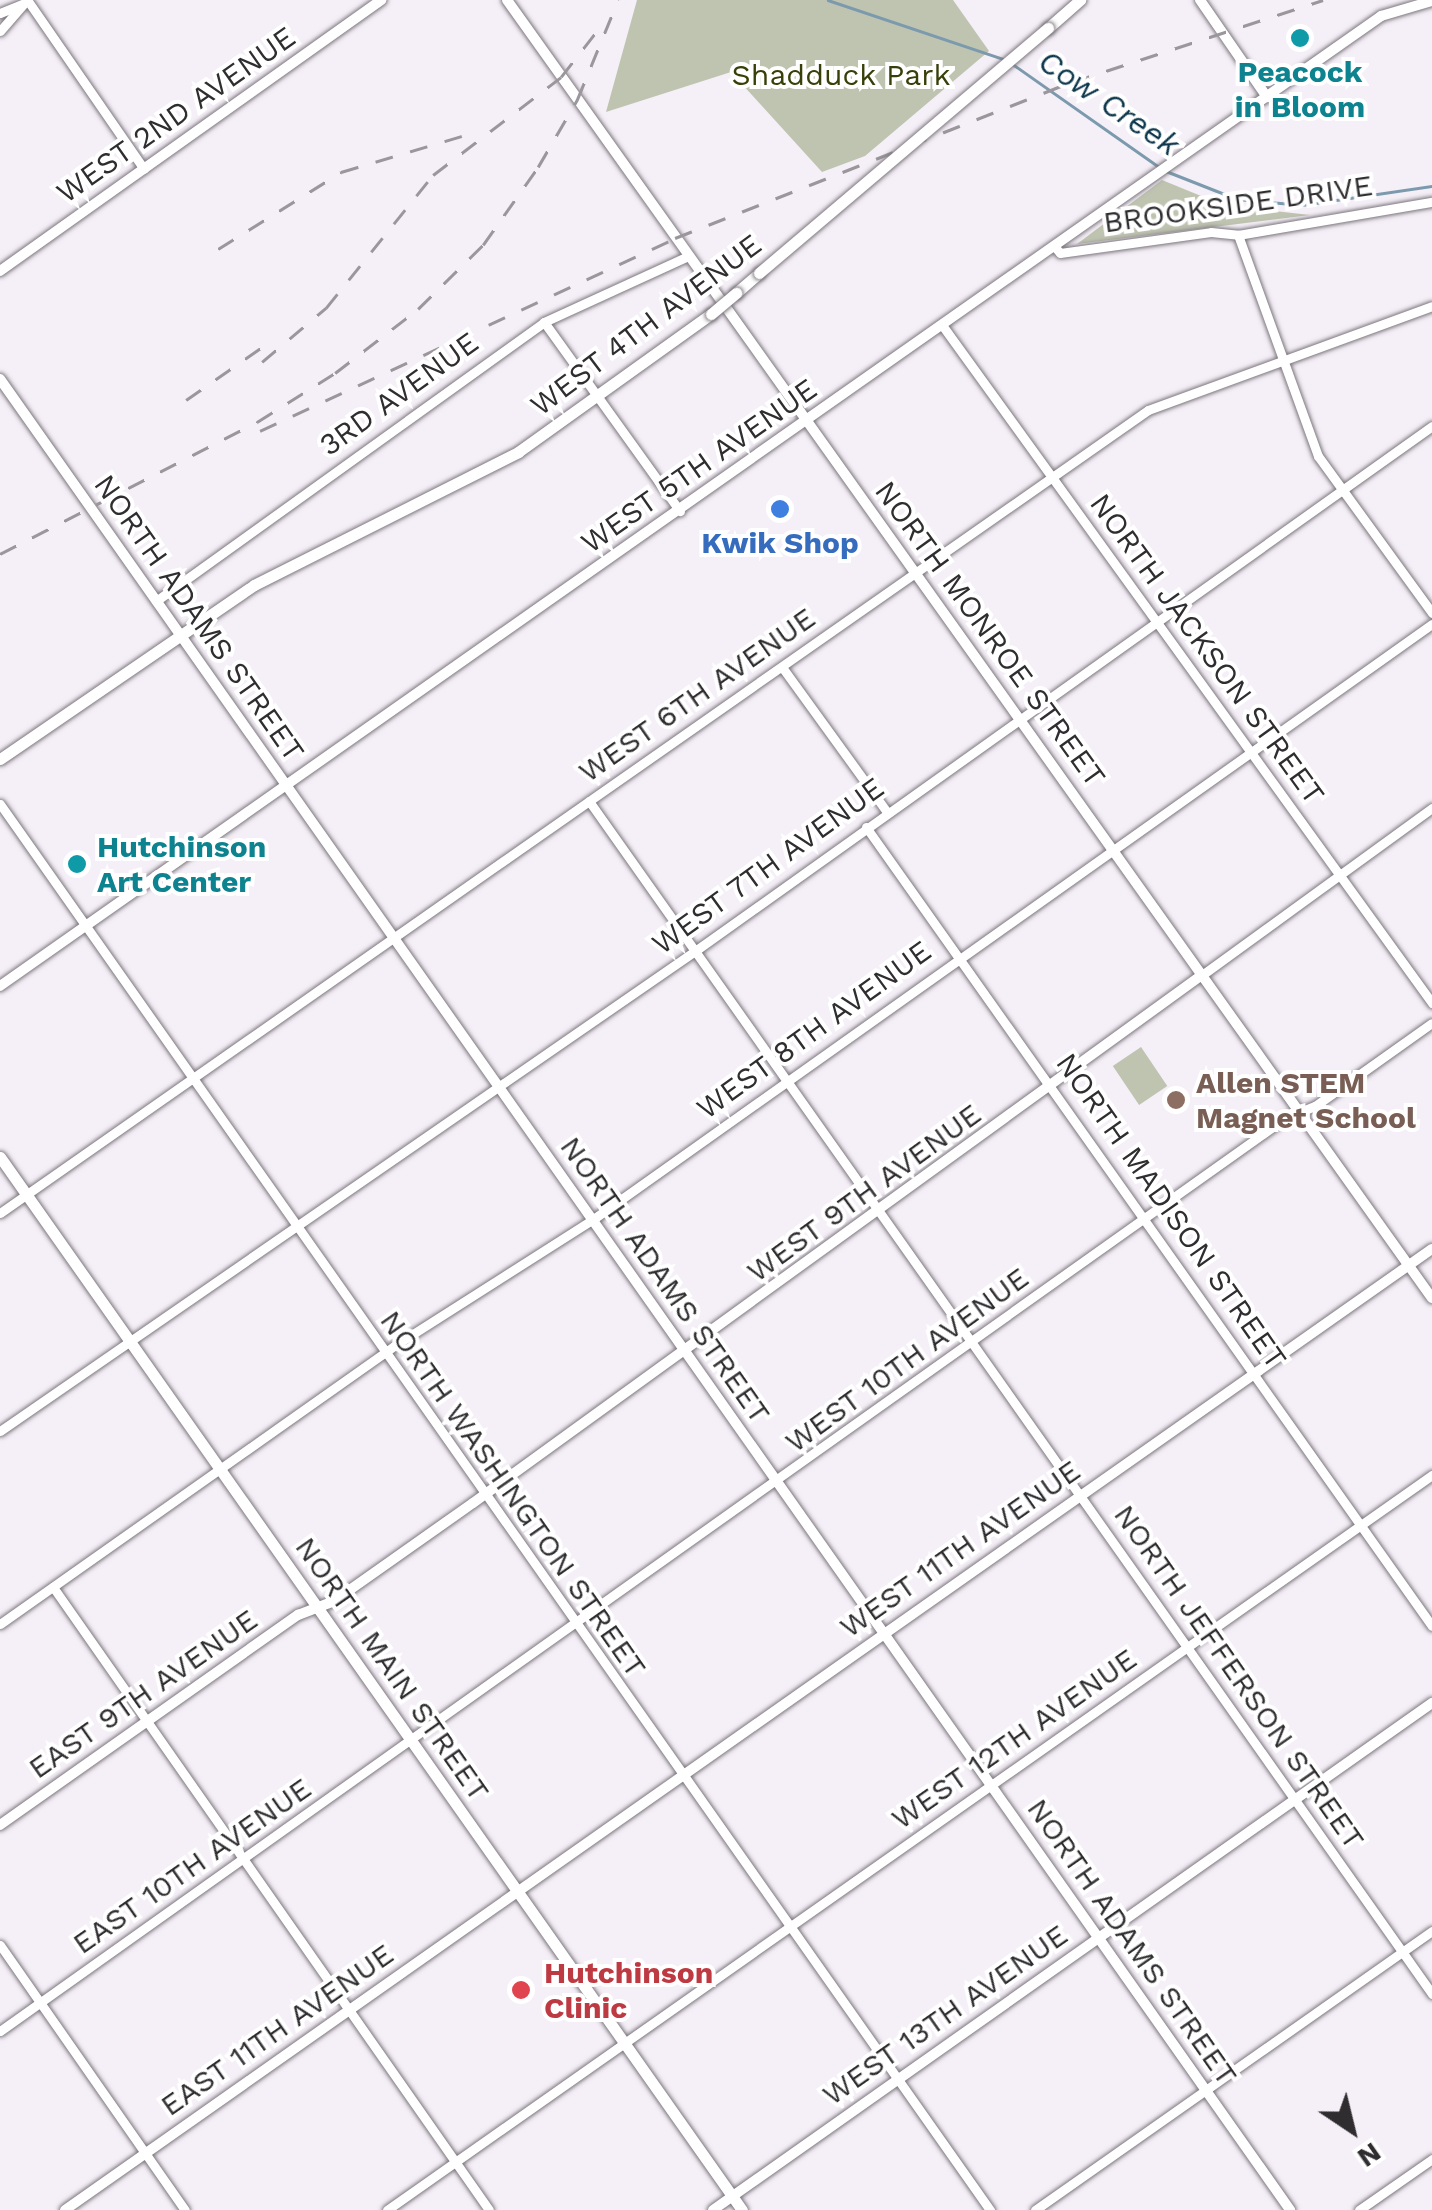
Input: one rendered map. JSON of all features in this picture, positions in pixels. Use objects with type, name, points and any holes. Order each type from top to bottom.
[{"type":"main road","name":"WEST 4TH AVENUE","points":[[0,759],[254,585],[440,497],[600,398],[711,314],[1080,0]]},
{"type":"main road","name":"NORTH MAIN STREET","points":[[0,1157],[742,2210]]},
{"type":"street","name":"WEST 2ND AVENUE","points":[[0,271],[382,0]]},
{"type":"street","name":"NORTH MONROE STREET","points":[[507,0],[1432,1298]]},
{"type":"street","points":[[1200,0],[1266,97]]},
{"type":"street","name":"WEST 5TH AVENUE","points":[[0,986],[1381,16],[1432,0]]},
{"type":"street","points":[[26,1],[144,169]]},
{"type":"street","points":[[0,13],[26,1]]},
{"type":"street","points":[[0,31],[26,1]]},
{"type":"street","name":"BROOKSIDE DRIVE","points":[[1054,246],[1060,253],[1212,232],[1238,235],[1432,202]]},
{"type":"street","points":[[1238,235],[1318,456],[1432,613]]},
{"type":"street","name":"3RD AVENUE","points":[[156,601],[544,322],[688,256]]},
{"type":"street","name":"WEST 6TH AVENUE","points":[[0,1213],[1148,410],[1432,306]]},
{"type":"street","points":[[544,322],[680,510]]},
{"type":"street","name":"NORTH JACKSON STREET","points":[[942,325],[1432,1004]]},
{"type":"street","name":"NORTH ADAMS STREET","points":[[0,378],[1290,2210]]},
{"type":"street","name":"WEST 7TH AVENUE","points":[[0,1431],[695,951],[1018,717],[1432,426]]},
{"type":"street","name":"WEST 8TH AVENUE","points":[[0,1624],[384,1353],[592,1220],[1111,847],[1432,624]]},
{"type":"street","points":[[782,667],[887,812]]},
{"type":"street","name":"NORTH JEFFERSON STREET","points":[[589,801],[1432,1994]]},
{"type":"street","name":"NORTH WASHINGTON STREET","points":[[0,804],[574,1628],[791,1926],[990,2210]]},
{"type":"street","name":"WEST 9TH AVENUE","points":[[318,1607],[686,1352],[1432,808]]},
{"type":"street","name":"NORTH MADISON STREET","points":[[866,827],[1432,1626]]},
{"type":"street","name":"WEST 10TH AVENUE","points":[[412,1742],[1146,1219],[1432,1024]]},
{"type":"street","name":"WEST 11TH AVENUE","points":[[518,1891],[1432,1249]]},
{"type":"street","name":"WEST 12TH AVENUE","points":[[387,2210],[1432,1475]]},
{"type":"street","points":[[53,1587],[489,2210]]},
{"type":"street","name":"EAST 9TH AVENUE","points":[[0,1825],[318,1607]]},
{"type":"street","name":"WEST 13TH AVENUE","points":[[712,2210],[1432,1703]]},
{"type":"street","name":"EAST 10TH AVENUE","points":[[0,2031],[412,1742]]},
{"type":"street","name":"EAST 11TH AVENUE","points":[[65,2210],[518,1891]]},
{"type":"street","points":[[1035,2210],[1432,1931]]},
{"type":"street","points":[[0,1945],[185,2210]]},
{"type":"street","points":[[1360,2210],[1432,2159]]},
{"type":"green space","name":"Shadduck Park","points":[[637,0],[953,0],[989,51],[865,156],[822,172],[731,72],[606,112]]},
{"type":"green space","points":[[1162,180],[1223,205],[1310,215],[1077,244]]},
{"type":"green space","points":[[1141,1047],[1167,1086],[1139,1105],[1113,1066]]},
{"type":"waterway","points":[[828,0],[1003,59]]},
{"type":"waterway","name":"Cow Creek","points":[[1014,65],[1159,167]]},
{"type":"waterway","name":"Cow Creek","points":[[1166,171],[1237,199],[1302,205],[1432,186]]},
{"type":"railway","points":[[0,554],[257,422],[335,373],[418,309],[483,245],[538,167],[577,100],[618,0]]},
{"type":"railway","points":[[260,431],[675,238],[1072,82],[1323,0]]},
{"type":"railway","points":[[262,362],[326,308],[433,175],[561,77],[597,31]]},
{"type":"railway","points":[[218,249],[341,172],[472,133]]},
{"type":"railway","points":[[186,400],[269,342]]},
{"type":"place","name":"Peacock in Bloom","points":[[1300,38]]},
{"type":"place","name":"Kwik Shop","points":[[780,509]]},
{"type":"place","name":"Hutchinson Art Center","points":[[77,864]]},
{"type":"place","name":"Allen STEM Magnet School","points":[[1176,1100]]},
{"type":"place","name":"Hutchinson Clinic","points":[[521,1990]]}]
